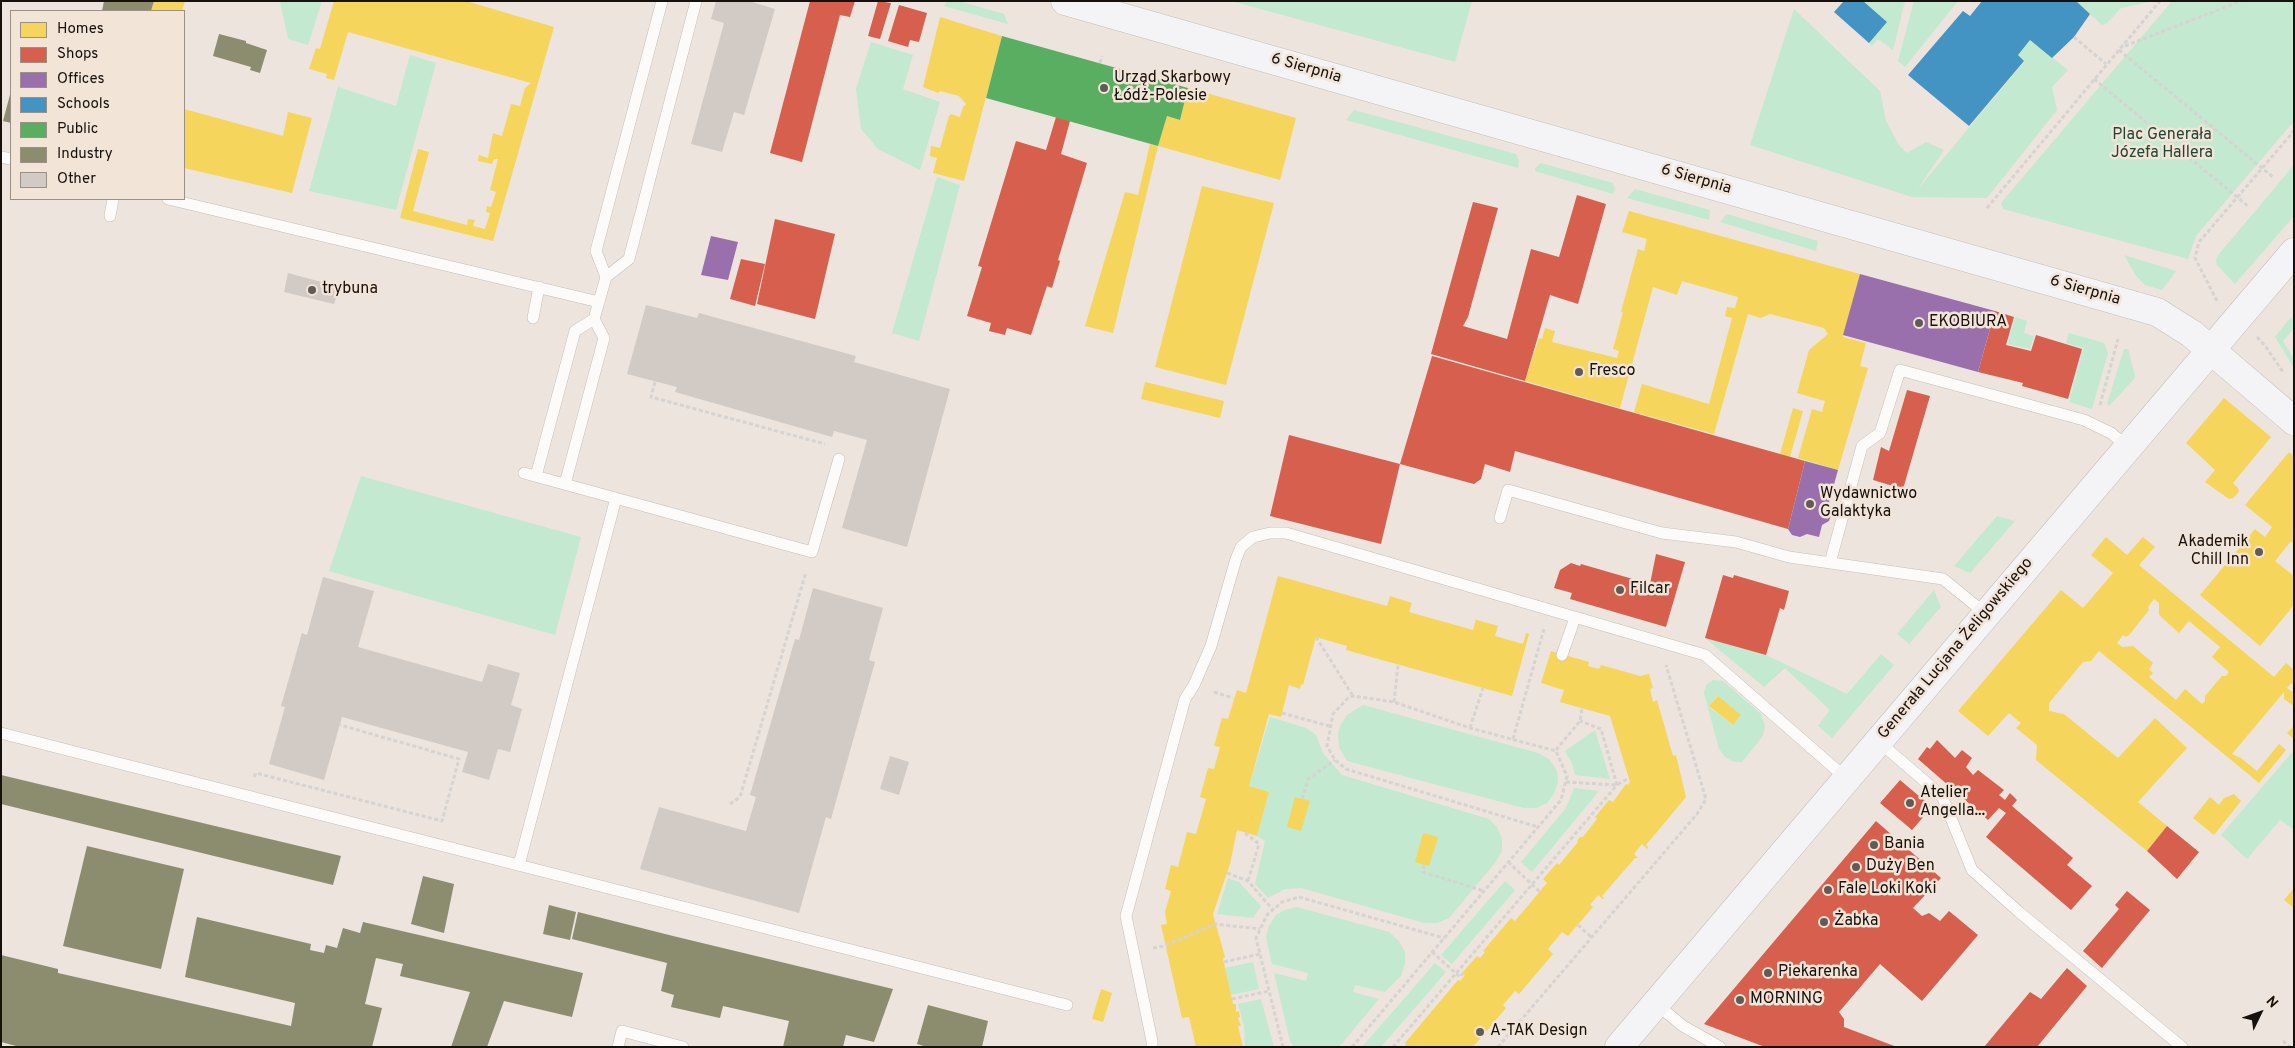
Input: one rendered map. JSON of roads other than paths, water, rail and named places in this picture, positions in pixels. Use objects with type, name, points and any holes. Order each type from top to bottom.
[{"type":"street","name":"6 Sierpnia","points":[[1065,1],[1121,12],[2157,312],[2180,326],[2294,421]]},
{"type":"street","name":"Generała Lucjana Żeligowskiego","points":[[1619,1047],[2294,252]]},
{"type":"lane","points":[[606,277],[596,251],[662,1]]},
{"type":"lane","points":[[566,484],[604,338],[594,319],[606,277],[629,259],[696,1]]},
{"type":"lane","points":[[110,216],[113,200]]},
{"type":"lane","points":[[172,200],[599,302]]},
{"type":"lane","points":[[533,318],[539,287]]},
{"type":"lane","points":[[536,476],[574,330],[594,319]]},
{"type":"lane","points":[[1830,563],[1862,446],[1880,433],[1900,370],[2084,420],[2111,433],[2128,447]]},
{"type":"lane","points":[[524,473],[812,552],[839,459]]},
{"type":"lane","points":[[1500,518],[1508,490],[1662,533],[1736,542],[1790,557],[1943,579],[1986,614]]},
{"type":"lane","points":[[519,865],[616,498]]},
{"type":"lane","points":[[1152,1047],[1126,916],[1185,699],[1194,685],[1211,646],[1241,547],[1253,537],[1286,533],[1705,655],[1847,779]]},
{"type":"lane","points":[[1562,655],[1575,618]]},
{"type":"lane","points":[[1,733],[1067,1005]]},
{"type":"lane","points":[[1878,741],[1942,796],[1972,870],[2019,912],[2182,1047]]},
{"type":"lane","points":[[1656,1004],[1683,1026],[1720,1047]]},
{"type":"lane","points":[[618,1047],[622,1031],[684,1047]]},
{"type":"place","name":"Urząd Skarbowy Łódż-Polesie","points":[[1104,88]]},
{"type":"place","name":"trybuna","points":[[312,290]]},
{"type":"place","name":"EKOBIURA","points":[[1919,323]]},
{"type":"place","name":"Fresco","points":[[1579,372]]},
{"type":"place","name":"Wydawnictwo Galaktyka","points":[[1810,504]]},
{"type":"place","name":"Akademik Chill Inn","points":[[2259,552]]},
{"type":"place","name":"Filcar","points":[[1620,590]]},
{"type":"place","name":"Atelier Angella...","points":[[1910,803]]},
{"type":"place","name":"Bania","points":[[1874,845]]},
{"type":"place","name":"Duży Ben","points":[[1856,867]]},
{"type":"place","name":"Fale Loki Koki","points":[[1828,890]]},
{"type":"place","name":"Żabka","points":[[1824,922]]},
{"type":"place","name":"Piekarenka","points":[[1768,973]]},
{"type":"place","name":"MORNING","points":[[1740,1000]]},
{"type":"place","name":"A-TAK Design","points":[[1480,1032]]},
{"type":"park label","name":"Plac Generała Józefa Hallera","points":[[2162,145]]}]
